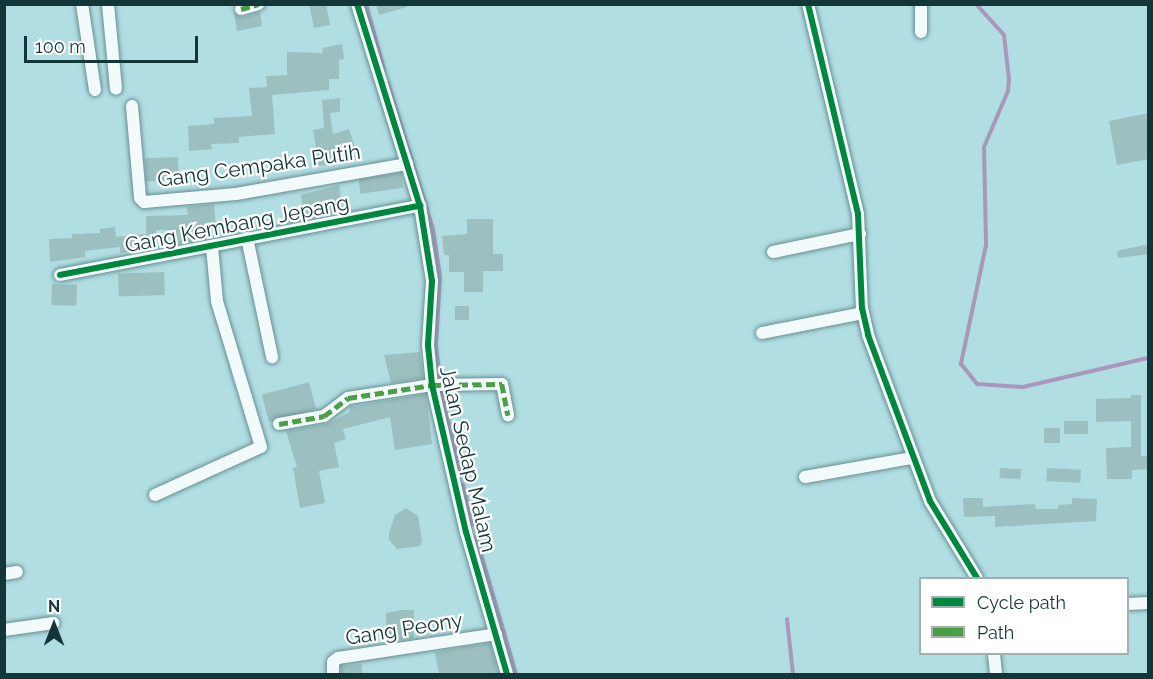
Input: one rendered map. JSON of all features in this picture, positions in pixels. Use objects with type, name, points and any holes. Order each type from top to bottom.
[{"type":"street","points":[[82,4],[95,90]]},
{"type":"street","points":[[108,4],[116,89]]},
{"type":"street","points":[[241,9],[258,4]]},
{"type":"street","name":"Jalan Sedap Malam","points":[[357,4],[380,87],[420,206],[431,276],[428,345],[440,384],[459,503],[507,675]]},
{"type":"street","points":[[808,4],[860,234],[863,313],[912,458],[930,501],[976,577]]},
{"type":"street","points":[[921,4],[921,32]]},
{"type":"street","name":"Gang Cempaka Putih","points":[[132,106],[140,198],[144,202],[236,194],[407,164]]},
{"type":"street","name":"Gang Kembang Jepang","points":[[60,275],[420,206]]},
{"type":"street","points":[[773,252],[860,234]]},
{"type":"street","points":[[247,238],[272,357]]},
{"type":"street","points":[[155,495],[261,447],[217,301],[212,247]]},
{"type":"street","points":[[762,333],[863,313]]},
{"type":"street","points":[[279,424],[324,416],[348,398],[440,384],[502,384],[508,415]]},
{"type":"street","points":[[805,477],[912,458]]},
{"type":"street","points":[[1129,604],[1149,603]]},
{"type":"street","points":[[4,630],[54,622]]},
{"type":"street","name":"Gang Peony","points":[[333,675],[333,662],[338,658],[496,634]]},
{"type":"street","points":[[994,655],[996,675]]},
{"type":"building","points":[[309,4],[326,4],[330,25],[314,28]]},
{"type":"building","points":[[376,4],[407,4],[407,7],[379,15]]},
{"type":"building","points":[[260,12],[262,26],[237,31],[234,13],[243,17]]},
{"type":"building","points":[[342,44],[344,59],[339,60],[339,79],[329,79],[329,90],[272,95],[275,134],[239,137],[239,143],[211,144],[212,149],[189,151],[188,126],[214,124],[214,118],[252,116],[249,88],[267,87],[266,76],[287,75],[287,52],[323,53],[322,48]]},
{"type":"building","points":[[340,98],[340,112],[330,113],[333,134],[349,129],[355,147],[336,152],[338,163],[319,166],[313,130],[324,128],[322,100]]},
{"type":"building","points":[[1149,113],[1149,159],[1117,165],[1109,121]]},
{"type":"building","points":[[178,157],[179,180],[146,181],[145,158]]},
{"type":"building","points":[[401,173],[403,188],[361,194],[358,179]]},
{"type":"building","points":[[339,185],[343,212],[305,220],[301,195]]},
{"type":"building","points":[[214,204],[216,228],[207,229],[207,238],[176,244],[176,230],[156,230],[157,248],[120,253],[120,247],[85,251],[85,257],[50,262],[49,239],[72,238],[72,234],[100,233],[100,229],[115,227],[116,237],[146,234],[146,216],[188,215],[187,207]]},
{"type":"building","points":[[467,219],[493,219],[493,254],[503,254],[503,271],[483,271],[483,292],[464,292],[464,272],[449,272],[449,255],[444,255],[442,236],[467,234]]},
{"type":"building","points":[[1149,244],[1149,254],[1118,258],[1117,251]]},
{"type":"building","points":[[164,272],[165,295],[119,297],[118,274]]},
{"type":"building","points":[[52,284],[77,285],[76,306],[51,305]]},
{"type":"building","points":[[455,306],[469,306],[469,320],[455,320]]},
{"type":"building","points":[[420,352],[423,378],[391,383],[384,355]]},
{"type":"building","points":[[309,382],[316,409],[269,422],[262,395]]},
{"type":"building","points":[[426,394],[432,444],[395,450],[390,417],[343,429],[346,439],[334,443],[339,467],[319,471],[325,503],[300,508],[293,468],[297,467],[286,431],[326,424],[350,412],[350,407]]},
{"type":"building","points":[[1131,395],[1141,395],[1141,456],[1149,456],[1149,469],[1132,470],[1132,479],[1107,479],[1106,448],[1131,447],[1131,421],[1096,422],[1096,399],[1131,398]]},
{"type":"building","points":[[1064,421],[1088,421],[1088,434],[1064,434]]},
{"type":"building","points":[[1044,428],[1060,428],[1060,443],[1044,443]]},
{"type":"building","points":[[1000,468],[1021,469],[1020,479],[999,478]]},
{"type":"building","points":[[1047,468],[1081,470],[1080,483],[1046,481]]},
{"type":"building","points":[[963,498],[983,498],[983,507],[1035,504],[1036,509],[1058,509],[1058,505],[1072,504],[1072,498],[1097,499],[1096,521],[995,527],[995,516],[964,517]]},
{"type":"building","points":[[406,508],[418,516],[422,540],[420,546],[397,549],[389,540],[389,533],[395,515]]},
{"type":"building","points":[[414,610],[414,638],[386,642],[386,613]]},
{"type":"building","points":[[490,643],[498,673],[439,675],[435,652]]},
{"type":"building","points":[[362,664],[362,675],[341,675],[341,666]]},
{"type":"waterway","points":[[366,4],[384,70]]},
{"type":"waterway","points":[[976,4],[1004,35],[1009,79],[1008,91],[984,147],[986,245],[961,364],[977,384],[1023,387],[1148,358]]},
{"type":"waterway","points":[[388,83],[433,229],[440,276],[436,345],[440,381]]},
{"type":"waterway","points":[[442,393],[461,475]]},
{"type":"waterway","points":[[463,485],[473,525]]},
{"type":"waterway","points":[[476,537],[516,674]]},
{"type":"waterway","points":[[787,619],[793,674]]},
{"type":"marked path","points":[[241,9],[258,4]]},
{"type":"marked path","points":[[279,424],[324,416],[348,398],[432,385],[502,384],[508,415]]},
{"type":"cycle path","points":[[357,4],[420,206],[432,281],[428,345],[432,385],[466,532],[507,674]]},
{"type":"cycle path","points":[[808,4],[858,214],[862,308],[868,335],[930,501],[976,577]]},
{"type":"cycle path","points":[[60,275],[420,206]]}]
